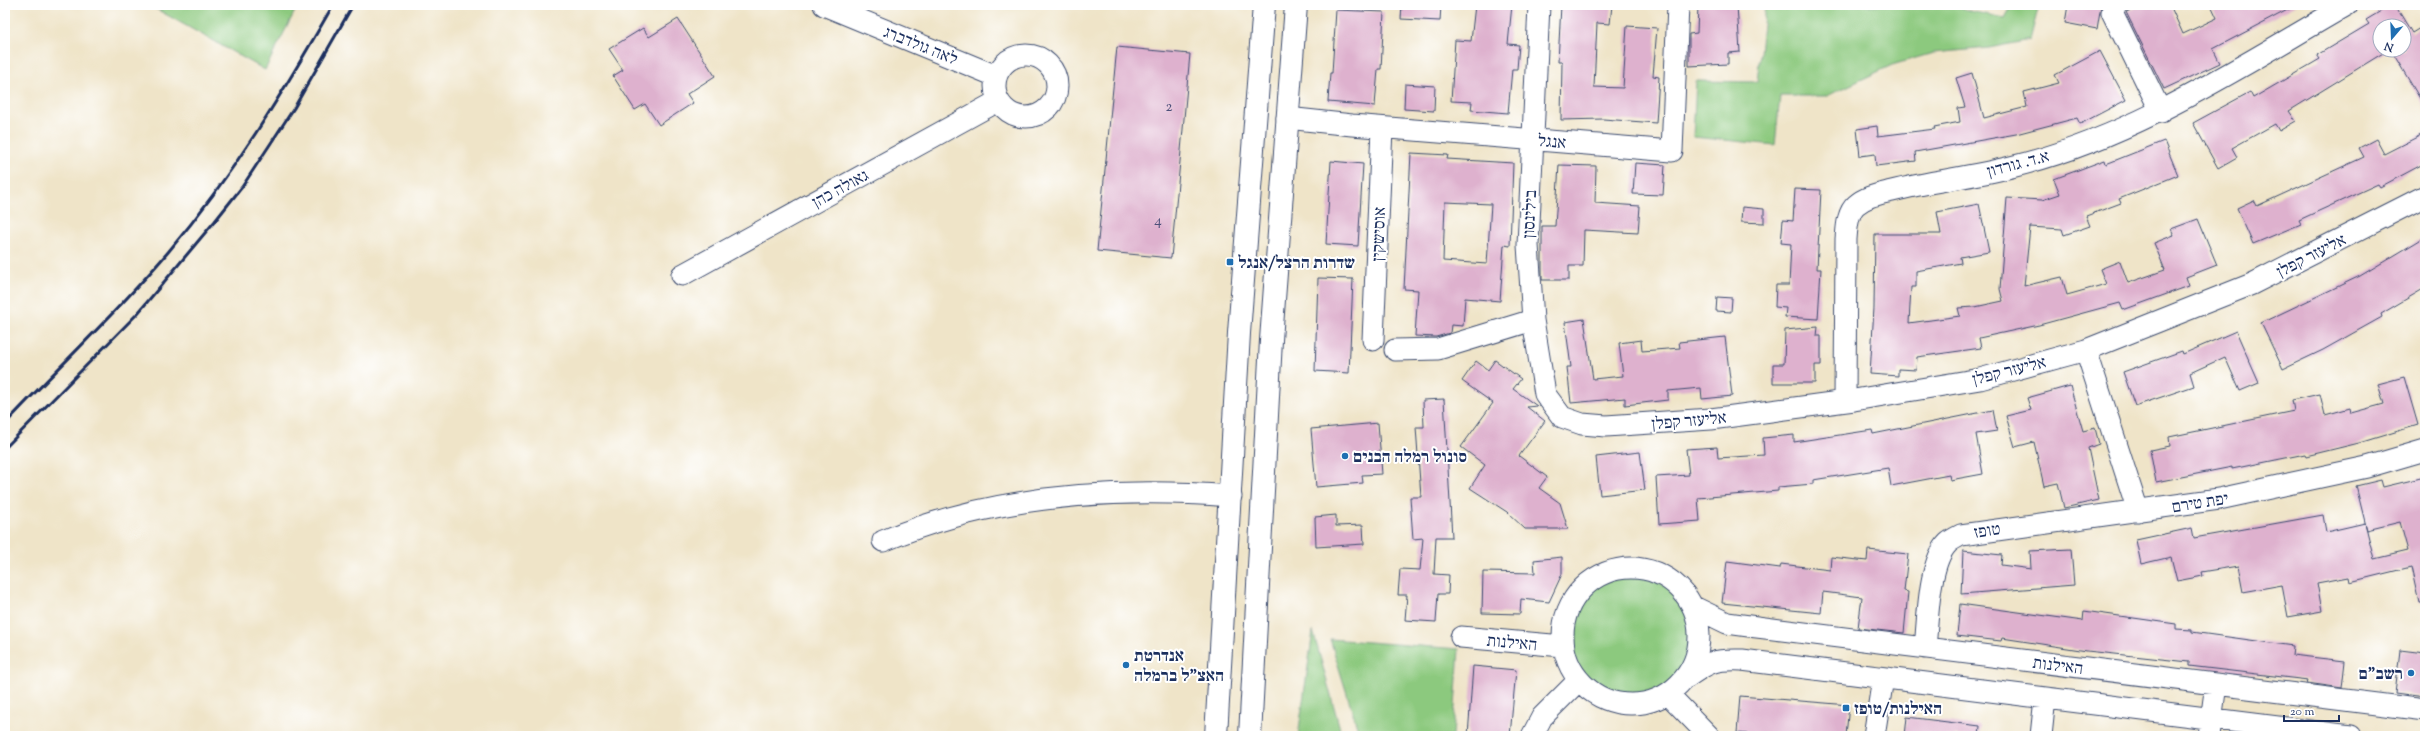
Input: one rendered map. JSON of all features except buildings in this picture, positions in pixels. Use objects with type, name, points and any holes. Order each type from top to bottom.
[{"type":"highway","points":[[1251,5],[1260,42]]},
{"type":"highway","points":[[1216,736],[1230,496],[1260,42],[1264,5]]},
{"type":"highway","points":[[1250,736],[1271,340],[1296,5]]},
{"type":"street","name":"לאה גולדברג","points":[[824,5],[996,76]]},
{"type":"street","name":"בילינסון","points":[[1539,5],[1528,245],[1533,320],[1545,394],[1562,417]]},
{"type":"street","name":"אנגל","points":[[1287,118],[1382,128],[1672,151],[1678,5]]},
{"type":"street","points":[[2116,5],[2112,12],[2161,112]]},
{"type":"street","name":"א.ד. גורדון","points":[[1845,401],[1846,239],[1849,217],[1856,205],[1870,197],[1922,184],[2012,167],[2109,135],[2161,112],[2347,5]]},
{"type":"street","points":[[1022,55],[1031,56],[1048,65],[1057,82],[1056,96],[1051,105],[1035,116],[1016,116],[1003,108],[998,101],[995,91],[996,76],[1008,60],[1022,55]]},
{"type":"street","name":"גאולה כהן","points":[[682,275],[998,101]]},
{"type":"street","name":"אוסישקין","points":[[1373,340],[1382,128]]},
{"type":"street","name":"אליעזר קפלן","points":[[1562,417],[1582,424],[1606,426],[1711,419],[1845,401],[1980,379],[2086,350],[2252,284],[2425,196]]},
{"type":"street","points":[[1395,350],[1438,349],[1533,320]]},
{"type":"street","points":[[2086,350],[2138,511]]},
{"type":"street","name":"יפת טירם","points":[[2138,511],[2219,499],[2291,485],[2367,467],[2425,450]]},
{"type":"street","points":[[883,541],[917,526],[950,517],[1050,499],[1153,492],[1230,496]]},
{"type":"street","name":"טופז","points":[[1925,648],[1934,576],[1938,558],[1948,544],[1961,535],[2138,511]]},
{"type":"street","points":[[1640,568],[1660,574],[1680,588],[1694,607],[1699,636],[1697,657],[1686,678],[1668,694],[1646,703],[1622,705],[1597,696],[1578,681],[1566,660],[1562,637],[1565,613],[1576,594],[1594,578],[1616,569],[1640,568]]},
{"type":"street","name":"האילנות","points":[[1694,607],[1726,623],[2425,710]]},
{"type":"street","name":"האילנות","points":[[1461,637],[1563,646]]},
{"type":"street","name":"האילנות","points":[[1686,678],[1708,662],[1722,660],[2045,698],[2210,727],[2351,736]]},
{"type":"street","points":[[1874,736],[1883,678]]},
{"type":"street","points":[[1532,736],[1542,717],[1578,681]]},
{"type":"street","points":[[2210,727],[2216,684]]},
{"type":"street","points":[[1668,694],[1709,736]]},
{"type":"street","points":[[2041,736],[2045,698]]},
{"type":"green space","points":[[149,5],[298,5],[265,70]]},
{"type":"green space","points":[[1765,5],[1955,5],[1970,11],[2005,18],[2012,5],[2039,5],[2030,40],[1989,48],[1933,53],[1892,65],[1827,96],[1780,96],[1775,145],[1693,137],[1696,81],[1757,82]]},
{"type":"green space","points":[[1631,575],[1654,580],[1674,593],[1687,613],[1692,636],[1687,659],[1674,679],[1654,692],[1631,697],[1608,692],[1588,679],[1575,659],[1570,636],[1575,613],[1588,593],[1608,580]]},
{"type":"green space","points":[[1313,631],[1342,736],[1298,736]]},
{"type":"green space","points":[[1330,639],[1459,649],[1453,736],[1360,736]]},
{"type":"railway","points":[[5,424],[150,274],[215,193],[257,132],[333,5]]},
{"type":"railway","points":[[5,448],[138,313],[242,187],[294,108],[353,5]]},
{"type":"place","name":"שדרות הרצל/אנגל","points":[[1230,262]]},
{"type":"place","name":"סונול רמלה הבנים","points":[[1345,456]]},
{"type":"place","name":"אנדרטת האצ\"ל ברמלה","points":[[1126,665]]},
{"type":"place","name":"רשב\"ם","points":[[2411,673]]},
{"type":"place","name":"האילנות/טופז","points":[[1846,708]]}]
